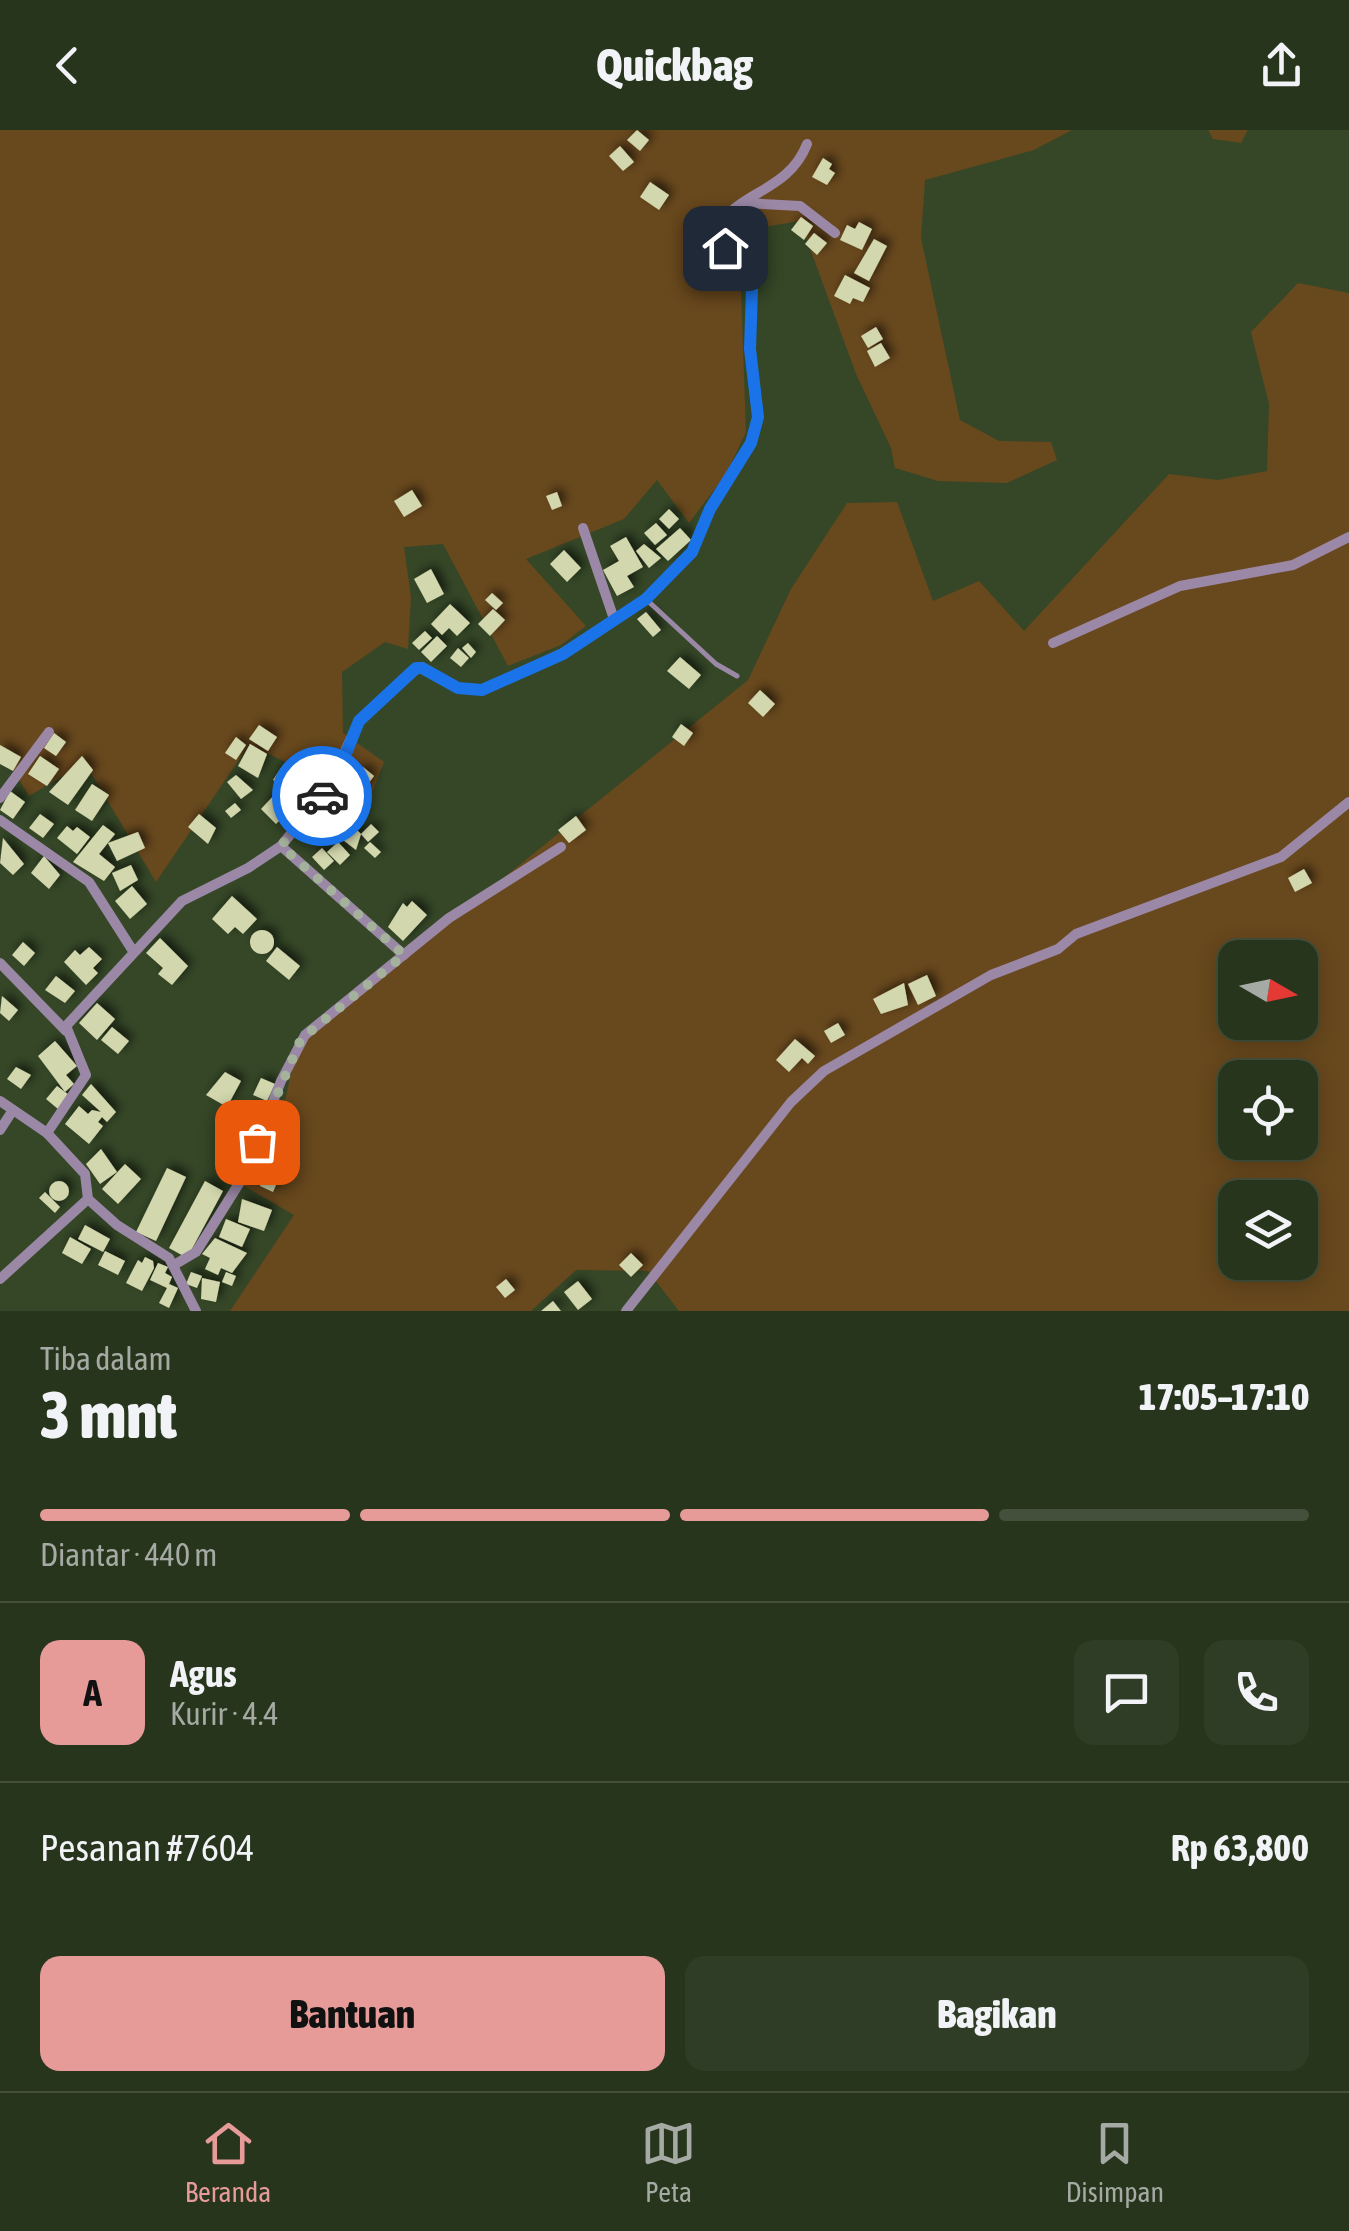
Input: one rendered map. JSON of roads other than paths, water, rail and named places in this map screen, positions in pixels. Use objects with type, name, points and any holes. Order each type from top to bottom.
[{"type":"street","points":[[66,1031],[67,1021],[182,901],[248,868],[281,846],[328,788],[359,721],[416,668],[458,688],[482,690],[563,654],[646,599],[692,552],[710,509],[734,476],[756,430],[758,404],[750,349],[752,289],[717,230],[745,203],[786,178],[807,144]]},
{"type":"street","points":[[745,203],[800,206],[834,233]]},
{"type":"street","points":[[583,528],[614,620]]},
{"type":"street","points":[[1053,643],[1180,586],[1293,565],[1349,537]]},
{"type":"street","points":[[0,798],[49,732]]},
{"type":"street","points":[[626,1311],[791,1102],[824,1071],[991,975],[1058,949],[1076,934],[1280,857],[1349,802]]},
{"type":"street","points":[[0,820],[90,882],[133,951]]},
{"type":"street","points":[[281,846],[404,955]]},
{"type":"street","points":[[174,1264],[196,1252],[245,1174],[301,1039],[448,918],[561,847]]},
{"type":"street","points":[[0,963],[66,1031],[86,1075],[47,1133]]},
{"type":"street","points":[[0,1101],[47,1133],[85,1174],[88,1199],[174,1264],[196,1311]]},
{"type":"street","points":[[0,1130],[14,1110]]},
{"type":"street","points":[[0,1279],[88,1199]]},
{"type":"lane","points":[[646,599],[716,664],[738,676]]}]
